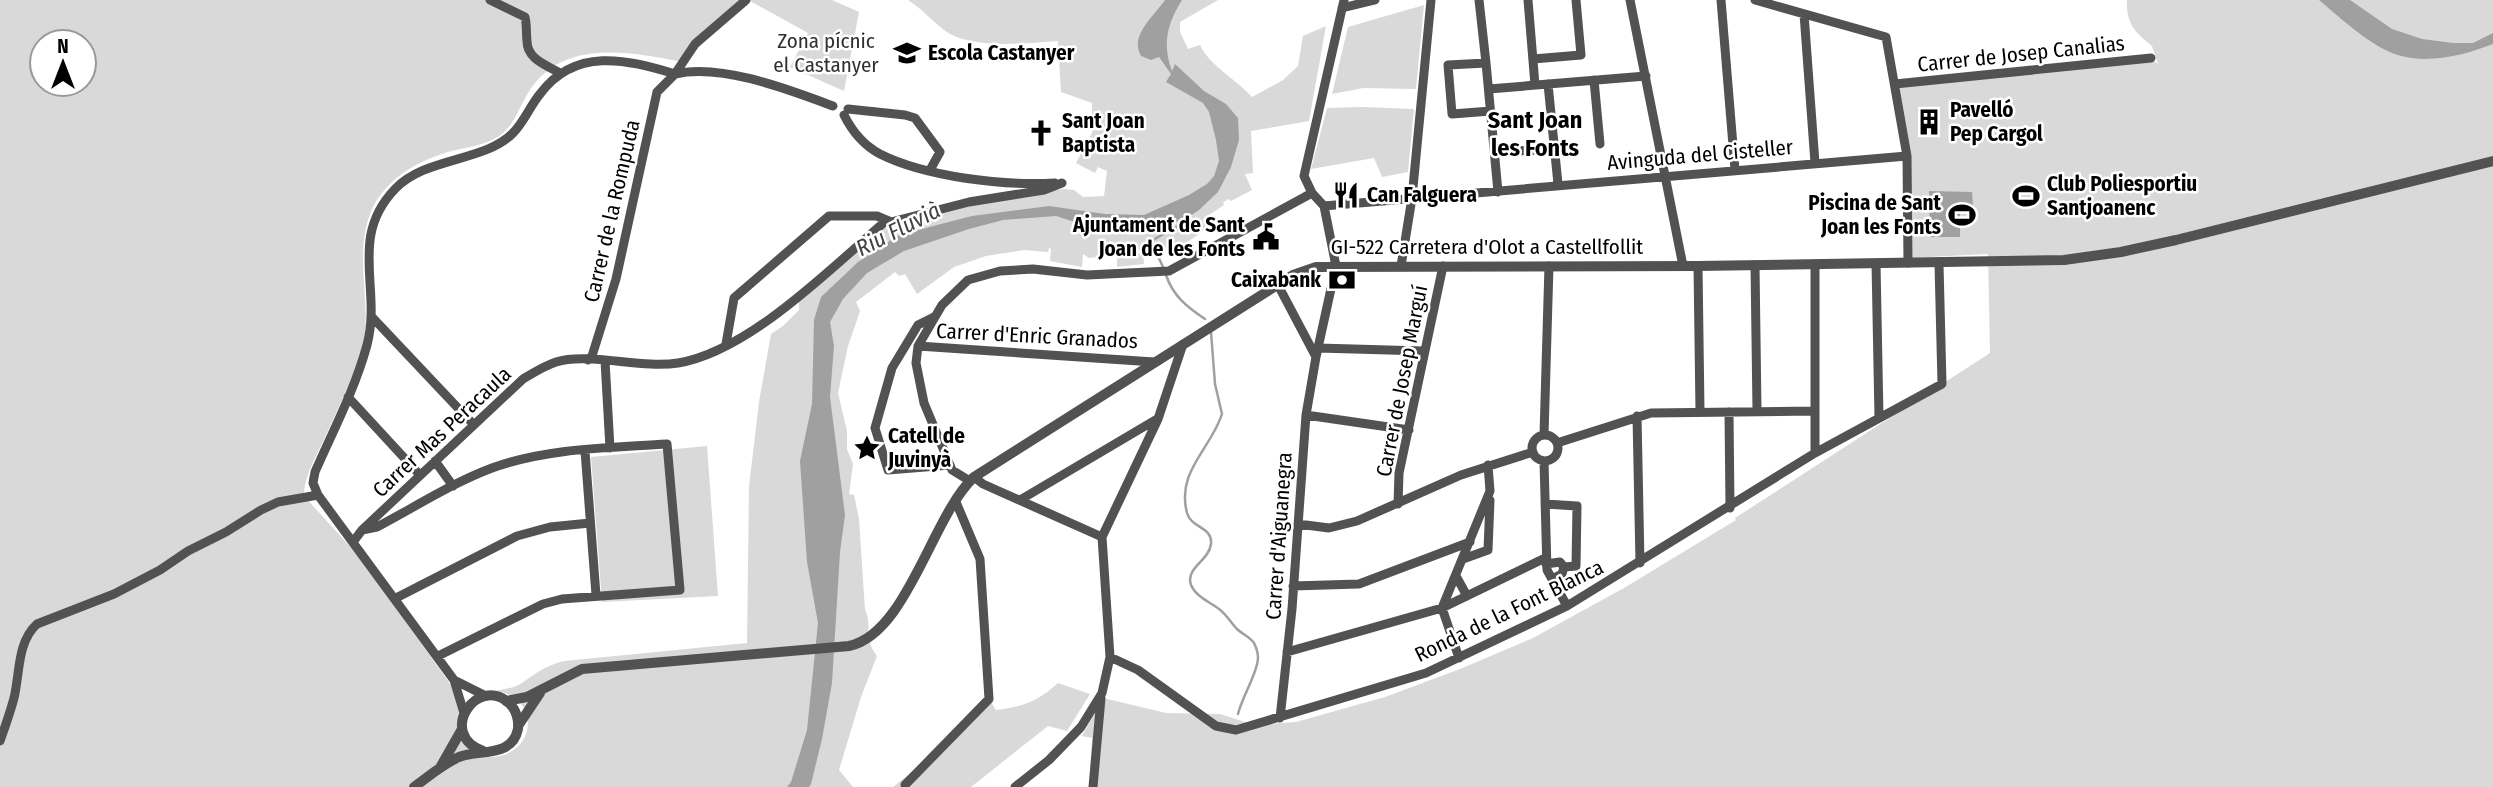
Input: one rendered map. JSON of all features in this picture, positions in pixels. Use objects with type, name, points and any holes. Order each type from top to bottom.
[{"type":"street","points":[[490,0],[525,17],[526,46],[530,53],[537,61],[560,73]]},
{"type":"street","name":"Carrer de la Rompuda","points":[[588,360],[592,356],[616,279],[657,92],[675,74],[695,44],[746,0]]},
{"type":"street","points":[[1336,266],[1324,206],[1312,193],[1304,177],[1343,4],[1375,0]]},
{"type":"street","points":[[1401,266],[1412,198],[1431,0]]},
{"type":"street","points":[[1479,0],[1498,192]]},
{"type":"street","points":[[1528,0],[1535,85]]},
{"type":"street","points":[[1533,59],[1581,55],[1576,0]]},
{"type":"street","points":[[1630,0],[1683,266]]},
{"type":"street","points":[[1721,0],[1735,170]]},
{"type":"street","points":[[1755,0],[1886,37],[1907,156],[1908,263]]},
{"type":"street","points":[[1804,14],[1815,163]]},
{"type":"street","name":"Carrer de Josep Canalias","points":[[1895,85],[2151,58]]},
{"type":"street","points":[[441,767],[462,729],[464,713],[454,680],[318,495],[313,483],[315,472],[348,397],[367,345],[372,317],[369,242],[377,213],[386,198],[411,176],[501,143],[514,133],[540,93],[560,73],[583,62],[616,61],[675,74],[690,71],[768,83],[833,106],[837,115],[846,112],[905,115],[915,118],[940,152],[930,170]]},
{"type":"street","points":[[1486,63],[1448,65],[1452,114],[1491,111]]},
{"type":"street","points":[[1489,89],[1646,76]]},
{"type":"street","points":[[1594,80],[1600,144]]},
{"type":"street","points":[[1548,84],[1558,184]]},
{"type":"street","points":[[726,344],[734,298],[829,216],[877,216],[891,222],[968,202],[1044,190],[1062,183],[1015,184],[918,168],[878,153],[852,130],[846,112]]},
{"type":"street","points":[[1495,151],[1555,150]]},
{"type":"street","name":"Avinguda del Cisteller","points":[[1324,206],[1907,156]]},
{"type":"street","name":"GI-522 Carretera d'Olot a Castellfollit","points":[[506,701],[542,691],[560,678],[582,668],[779,653],[858,644],[876,633],[897,606],[972,479],[1293,275],[1316,267],[1940,264],[2064,260],[2121,252],[2493,161]]},
{"type":"street","points":[[1102,537],[952,470],[924,403],[916,363],[918,346],[942,305],[968,280],[1000,271],[1033,269],[1087,275],[1168,271],[1312,193]]},
{"type":"street","name":"Carrer Mas Peracaula","points":[[353,542],[362,530],[523,379],[555,362],[588,360],[667,364],[702,356],[735,341],[768,321],[887,220]]},
{"type":"street","points":[[1876,263],[1879,418]]},
{"type":"street","points":[[1815,264],[1815,453]]},
{"type":"street","name":"Ronda de la Font Blanca","points":[[1110,657],[1138,670],[1216,726],[1236,730],[1426,673],[1459,658],[1567,606],[1730,508],[1815,453],[1942,384],[1940,264]]},
{"type":"street","points":[[1755,265],[1757,411]]},
{"type":"street","name":"Carrer d'Aiguanegra","points":[[1280,718],[1306,415],[1336,266]]},
{"type":"street","name":"Carrer de Josep Marguí","points":[[1398,503],[1399,473],[1443,266]]},
{"type":"street","points":[[1544,435],[1549,266]]},
{"type":"street","points":[[1698,266],[1700,412]]},
{"type":"street","points":[[1278,285],[1317,352],[1424,351]]},
{"type":"street","points":[[372,317],[474,425]]},
{"type":"street","points":[[935,317],[918,325],[892,368],[875,428],[888,470],[950,465]]},
{"type":"street","points":[[1093,787],[1102,693],[1110,657],[1102,537],[1158,419],[1183,344]]},
{"type":"street","name":"Carrer d'Enric Granados","points":[[918,346],[1154,362]]},
{"type":"street","points":[[605,361],[610,448]]},
{"type":"street","points":[[348,397],[421,475]]},
{"type":"street","points":[[1557,443],[1651,413],[1815,411]]},
{"type":"street","points":[[1729,412],[1730,508]]},
{"type":"street","points":[[1306,415],[1409,430]]},
{"type":"street","points":[[1637,416],[1640,563]]},
{"type":"street","points":[[1020,500],[1158,419]]},
{"type":"street","points":[[1544,435],[1552,437],[1557,443],[1558,451],[1553,458],[1544,461],[1537,458],[1533,452],[1533,444],[1537,438],[1544,435]]},
{"type":"street","points":[[362,530],[377,527],[453,486],[512,462],[610,448],[667,444],[680,590],[596,595],[543,604],[438,656]]},
{"type":"street","points":[[585,451],[596,595]]},
{"type":"street","points":[[1298,524],[1329,528],[1357,522],[1488,465],[1533,452]]},
{"type":"street","points":[[435,461],[453,486]]},
{"type":"street","points":[[1544,461],[1545,561],[1567,606]]},
{"type":"street","points":[[1463,559],[1488,550],[1488,465]]},
{"type":"street","points":[[1459,658],[1443,608],[1490,491]]},
{"type":"street","points":[[0,741],[14,696],[23,649],[29,632],[37,624],[114,594],[278,502],[318,495]]},
{"type":"street","points":[[905,785],[989,699],[980,559],[956,502]]},
{"type":"street","points":[[1545,504],[1577,506],[1576,566],[1564,567]]},
{"type":"street","points":[[396,598],[517,536],[550,527],[590,523]]},
{"type":"street","points":[[1293,586],[1359,584],[1470,542]]},
{"type":"street","points":[[1287,652],[1443,608],[1545,561],[1560,562],[1564,567]]},
{"type":"street","points":[[1552,579],[1562,574],[1564,567]]},
{"type":"street","points":[[1457,576],[1466,596]]},
{"type":"street","points":[[414,787],[461,756],[483,751],[495,752],[507,747],[515,738],[518,726],[514,709],[506,701],[486,696],[454,680]]},
{"type":"street","name":"GI-522 Carretera d'Olot a Castellfollit","points":[[518,726],[542,691]]},
{"type":"street","points":[[1016,787],[1049,760],[1081,727],[1102,693]]},
{"type":"street","points":[[464,713],[475,700],[486,696]]},
{"type":"street","points":[[462,729],[467,741],[483,751]]},
{"type":"green space","name":"Zona pícnic el Castanyer","points":[[0,0],[832,0],[859,12],[844,91],[790,67],[808,33],[750,1],[703,41],[687,63],[644,55],[600,53],[559,63],[542,75],[501,135],[423,161],[400,175],[374,205],[369,217],[363,253],[364,342],[351,379],[309,473],[304,496],[356,553],[466,706],[463,733],[490,757],[506,754],[517,747],[525,737],[528,726],[521,703],[510,695],[495,691],[519,685],[552,665],[564,661],[747,643],[749,486],[759,402],[771,334],[799,310],[799,300],[879,232],[895,223],[967,204],[1063,189],[1074,190],[1083,197],[1104,196],[1107,171],[1098,167],[1095,173],[1076,163],[1092,133],[1092,103],[1061,92],[1058,41],[1003,44],[962,39],[945,31],[908,0],[1218,0],[1180,22],[1180,32],[1188,49],[1200,45],[1216,66],[1252,97],[1283,80],[1298,66],[1303,36],[1326,26],[1309,121],[1251,131],[1253,173],[1245,174],[1252,190],[1231,201],[1229,199],[1223,202],[1224,205],[1203,219],[1208,228],[1177,249],[1175,244],[1166,249],[1165,246],[1120,254],[1143,253],[1144,264],[1117,267],[1117,255],[1089,258],[1083,254],[1082,267],[1050,261],[1049,248],[1048,252],[1024,250],[986,256],[954,267],[917,294],[905,274],[899,276],[895,272],[856,302],[860,311],[848,346],[838,393],[847,431],[847,449],[853,464],[849,494],[854,495],[859,519],[869,637],[877,656],[861,697],[839,770],[853,787],[0,787]]},
{"type":"green space","points":[[2127,0],[2493,0],[2493,787],[1089,787],[1092,738],[1082,736],[1103,698],[1166,713],[1220,714],[1245,722],[1268,724],[1296,722],[1385,697],[1460,669],[1533,638],[1624,588],[1736,520],[1735,518],[1990,353],[1988,254],[1908,258],[1907,156],[1895,84],[2151,58],[2158,64],[2152,46],[2130,22]]},
{"type":"green space","points":[[1424,5],[1416,89],[1363,88],[1332,94],[1348,27]]},
{"type":"green space","points":[[1327,108],[1414,109],[1408,172],[1382,177],[1374,158],[1311,169]]},
{"type":"green space","points":[[707,446],[718,596],[602,602],[591,457]]},
{"type":"green space","points":[[1058,683],[1090,694],[1067,731],[1048,726],[971,787],[893,787],[940,749],[989,699],[996,710],[1014,707],[1037,699]]},
{"type":"shaded area","points":[[1165,0],[1182,0],[1168,34],[1167,52],[1172,71],[1175,64],[1204,91],[1226,104],[1238,118],[1239,140],[1231,167],[1218,192],[1184,220],[1159,226],[1121,227],[1078,223],[1056,216],[1003,220],[969,229],[904,251],[867,273],[843,299],[830,322],[834,346],[830,397],[845,515],[840,552],[832,683],[811,784],[809,787],[787,787],[791,782],[807,730],[818,623],[807,562],[800,461],[812,404],[814,320],[821,297],[858,262],[897,236],[972,216],[1049,206],[1105,214],[1144,215],[1207,184],[1214,176],[1219,161],[1209,112],[1203,103],[1166,82],[1171,74],[1159,57],[1151,60],[1141,56],[1138,49],[1140,34]]},
{"type":"shaded area","points":[[2319,0],[2350,0],[2392,29],[2422,39],[2473,43],[2493,33],[2493,44],[2450,56],[2427,59],[2406,57],[2371,42]]},
{"type":"shaded area","points":[[1929,191],[1972,192],[1973,206],[1960,206],[1960,237],[1930,237]]},
{"type":"waterway","points":[[1163,267],[1151,241],[1180,225],[1185,219]]},
{"type":"waterway","points":[[1166,275],[1181,300],[1205,319]]},
{"type":"waterway","points":[[1211,332],[1215,384],[1222,414],[1190,472],[1185,498],[1189,518],[1209,534],[1211,544],[1190,579],[1196,593],[1222,611],[1255,646],[1257,664],[1238,714]]},
{"type":"place","name":"Escola Castanyer","points":[[907,53]]},
{"type":"place","name":"Pavelló Pep Cargol","points":[[1929,122]]},
{"type":"place","name":"Sant Joan Baptista","points":[[1041,133]]},
{"type":"place","name":"Can Falguera","points":[[1346,195]]},
{"type":"place","name":"Club Poliesportiu Santjoanenc","points":[[2026,196]]},
{"type":"place","name":"Piscina de Sant Joan les Fonts","points":[[1962,215]]},
{"type":"place","name":"Ajuntament de Sant Joan de les Fonts","points":[[1266,237]]},
{"type":"place","name":"Caixabank","points":[[1342,280]]},
{"type":"place","name":"Catell de Juvinyà","points":[[867,448]]},
{"type":"district","name":"Sant Joan les Fonts","points":[[1535,134]]},
{"type":"water label","name":"Riu Fluvià","points":[[898,229]]}]
